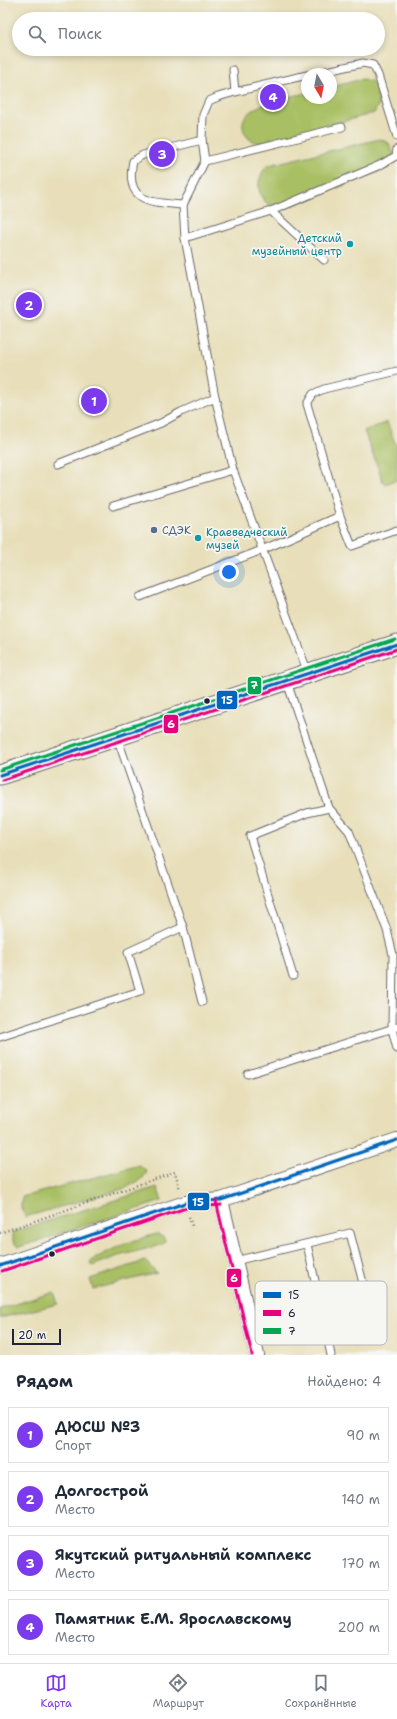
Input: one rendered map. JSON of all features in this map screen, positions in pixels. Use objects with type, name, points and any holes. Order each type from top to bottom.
[{"type":"main road","points":[[0,776],[397,644]]},
{"type":"street","points":[[0,1266],[185,1203],[221,1200],[397,1140]]},
{"type":"street","points":[[221,1200],[257,1355]]},
{"type":"lane","points":[[337,69],[363,63],[374,65],[397,137]]},
{"type":"lane","points":[[233,70],[235,92]]},
{"type":"lane","points":[[301,76],[235,92],[209,101],[203,115],[202,140],[205,161],[182,205],[185,238],[215,398],[233,470],[308,673]]},
{"type":"lane","points":[[205,161],[342,127]]},
{"type":"lane","points":[[182,205],[147,201],[135,191],[130,176],[133,162],[143,155],[202,140]]},
{"type":"lane","points":[[185,238],[270,211],[380,165],[396,156],[397,148]]},
{"type":"lane","points":[[270,211],[324,260]]},
{"type":"lane","points":[[397,371],[324,389],[313,394],[307,404],[340,516],[352,546],[397,530]]},
{"type":"lane","points":[[58,464],[215,398]]},
{"type":"lane","points":[[113,506],[233,470]]},
{"type":"lane","points":[[140,597],[262,550],[340,516]]},
{"type":"lane","points":[[286,681],[328,808],[349,831],[387,930],[393,955],[394,1028],[397,1049]]},
{"type":"lane","points":[[117,737],[183,927],[202,1002]]},
{"type":"lane","points":[[293,976],[250,836],[307,813],[328,808]]},
{"type":"lane","points":[[0,1037],[140,991],[128,952],[183,927]]},
{"type":"lane","points":[[248,1074],[394,1028]]},
{"type":"lane","points":[[236,1261],[350,1233],[363,1281]]},
{"type":"lane","points":[[307,1244],[315,1281]]},
{"type":"lane","points":[[329,1345],[331,1355]]},
{"type":"path","points":[[0,1233],[175,1172],[192,1226]]},
{"type":"green space","points":[[362,79],[371,81],[375,87],[379,104],[374,113],[265,143],[254,142],[246,135],[243,125],[246,116],[263,104],[301,94],[301,104],[337,104],[337,85]]},
{"type":"green space","points":[[380,139],[389,143],[394,155],[394,161],[388,168],[288,207],[278,207],[269,204],[261,195],[259,182],[264,170],[269,165]]},
{"type":"green space","points":[[387,422],[397,448],[397,480],[384,484],[364,431]]},
{"type":"green space","points":[[140,1165],[147,1172],[142,1179],[126,1188],[25,1217],[21,1207],[22,1197]]},
{"type":"green space","points":[[157,1187],[162,1201],[19,1247],[13,1242],[13,1232]]},
{"type":"green space","points":[[157,1234],[164,1238],[165,1242],[162,1245],[118,1256],[92,1266],[90,1262],[122,1245]]},
{"type":"green space","points":[[145,1261],[157,1273],[93,1289],[90,1279]]},
{"type":"green space","points":[[54,1292],[58,1304],[0,1318],[0,1309]]},
{"type":"transit line","name":"7","points":[[0,770],[395,639]]},
{"type":"transit line","name":"15","points":[[0,775],[397,644]]},
{"type":"transit line","name":"6","points":[[2,780],[397,649]]},
{"type":"transit line","name":"15","points":[[0,1266],[185,1203],[221,1200],[397,1140]]},
{"type":"transit line","name":"6","points":[[216,1201],[252,1355]]},
{"type":"transit line","name":"6","points":[[2,1271],[186,1208],[221,1205]]},
{"type":"place","name":"Памятник Е.М. Ярославскому","points":[[273,97]]},
{"type":"place","name":"Якутский ритуальный комплекс","points":[[162,154]]},
{"type":"place","name":"Детский музейный центр","points":[[350,244]]},
{"type":"place","name":"Долгострой","points":[[29,305]]},
{"type":"place","name":"ДЮСШ №3","points":[[94,401]]},
{"type":"place","name":"СДЭК","points":[[154,530]]},
{"type":"place","name":"Краеведческий музей","points":[[198,538]]}]
